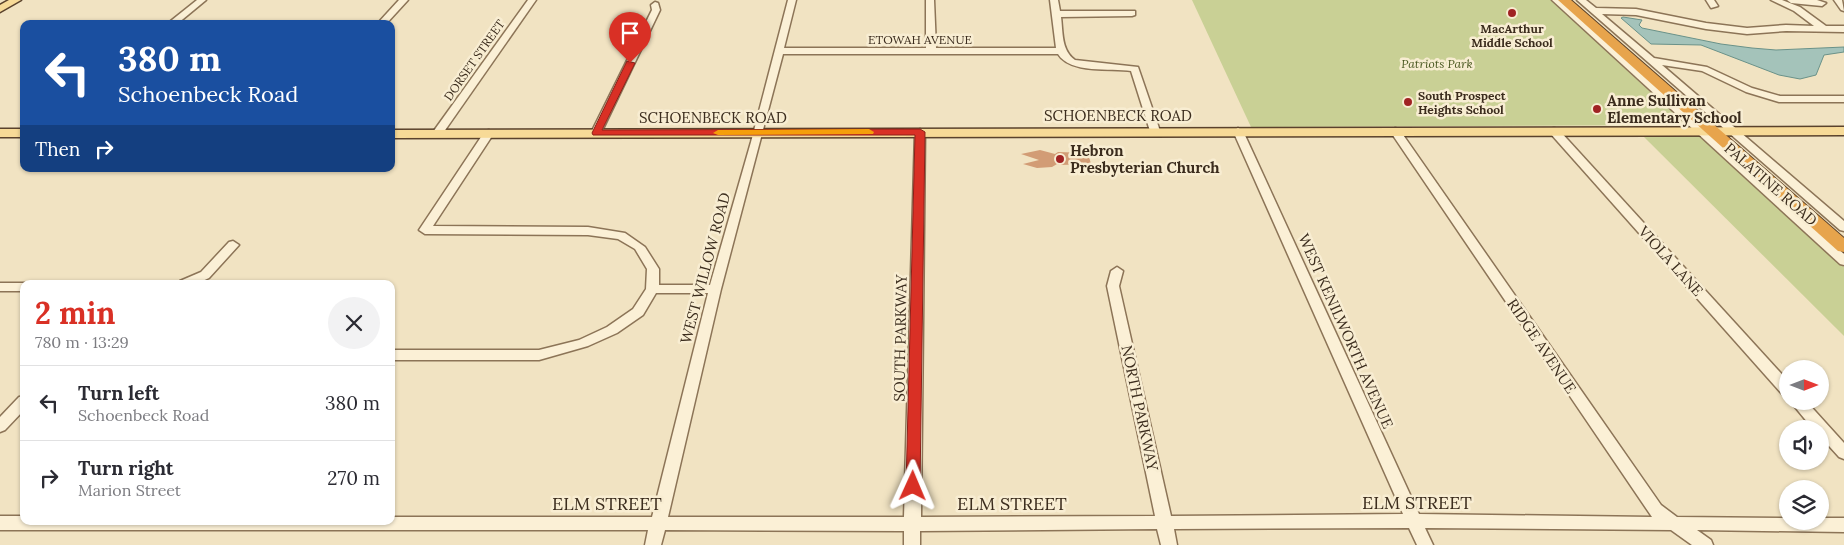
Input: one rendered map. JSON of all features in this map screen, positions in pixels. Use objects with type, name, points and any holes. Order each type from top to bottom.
[{"type":"highway","name":"PALATINE ROAD","points":[[1564,0],[1844,239]]},
{"type":"highway","name":"PALATINE ROAD","points":[[1572,0],[1844,247]]},
{"type":"main road","points":[[0,10],[16,0]]},
{"type":"main road","name":"SCHOENBECK ROAD","points":[[395,134],[1844,131]]},
{"type":"main road","points":[[0,133],[20,133]]},
{"type":"street","points":[[176,20],[202,0]]},
{"type":"street","points":[[385,20],[404,0]]},
{"type":"street","name":"DORSET STREET","points":[[437,134],[532,0]]},
{"type":"street","name":"WEST WILLOW ROAD","points":[[653,545],[715,289],[792,0]]},
{"type":"street","points":[[930,0],[931,51]]},
{"type":"street","points":[[1054,0],[1061,51],[1067,60],[1080,65],[1122,66],[1134,69],[1155,131]]},
{"type":"street","points":[[1556,0],[1716,131],[1844,227]]},
{"type":"street","points":[[1581,0],[1664,70],[1716,131],[1844,261]]},
{"type":"street","points":[[1778,0],[1797,8],[1823,28]]},
{"type":"street","points":[[1791,0],[1822,3]]},
{"type":"street","points":[[1838,0],[1844,8]]},
{"type":"street","points":[[596,133],[656,10],[655,6]]},
{"type":"street","points":[[1594,11],[1636,12],[1706,26],[1747,31],[1844,29]]},
{"type":"street","points":[[1057,14],[1132,13]]},
{"type":"street","name":"ETOWAH AVENUE","points":[[779,51],[1061,51]]},
{"type":"street","points":[[1653,61],[1710,71],[1749,90],[1779,99],[1844,99]]},
{"type":"street","points":[[1664,70],[1688,66]]},
{"type":"street","name":"WEST KENILWORTH AVENUE","points":[[1238,131],[1425,545]]},
{"type":"street","name":"RIDGE AVENUE","points":[[1395,131],[1655,510],[1705,545]]},
{"type":"street","name":"VIOLA LANE","points":[[1554,131],[1779,381]]},
{"type":"street","name":"SOUTH PARKWAY","points":[[912,545],[920,132]]},
{"type":"street","points":[[395,355],[539,355],[583,343],[612,330],[638,312],[652,289],[653,270],[640,247],[621,236],[588,231],[425,230],[489,133]]},
{"type":"street","points":[[193,280],[205,275],[233,245]]},
{"type":"street","name":"NORTH PARKWAY","points":[[1117,272],[1113,286],[1169,545]]},
{"type":"street","points":[[0,287],[20,287]]},
{"type":"street","points":[[652,289],[715,289]]},
{"type":"street","points":[[0,426],[20,405]]},
{"type":"street","points":[[1805,410],[1844,454]]},
{"type":"street","name":"ELM STREET","points":[[395,523],[912,524],[1414,521],[1677,525],[1844,525]]},
{"type":"street","name":"ELM STREET","points":[[0,523],[20,523]]},
{"type":"green space","name":"Patriots Park","points":[[1192,0],[1551,0],[1681,119],[1682,122],[1678,125],[1251,127]]},
{"type":"green space","points":[[1643,136],[1700,136],[1844,267],[1844,336]]},
{"type":"water","points":[[1621,18],[1642,20],[1639,25],[1642,28],[1721,44],[1776,50],[1844,47],[1844,52],[1824,55],[1816,75],[1800,79],[1779,75],[1701,45],[1651,44]]},
{"type":"building","name":"Hebron Presbyterian Church","points":[[1040,150],[1055,154],[1058,152],[1088,153],[1091,164],[1057,164],[1052,167],[1037,168],[1023,164],[1039,160],[1021,154]]},
{"type":"slow traffic","points":[[718,133],[869,132]]},
{"type":"place","name":"MacArthur Middle School","points":[[1512,13]]},
{"type":"place","name":"South Prospect Heights School","points":[[1408,102]]},
{"type":"place","name":"Anne Sullivan Elementary School","points":[[1597,109]]},
{"type":"place","name":"Hebron Presbyterian Church","points":[[1060,159]]},
{"type":"route","points":[[630,63],[596,133],[920,132],[913,486]]}]
